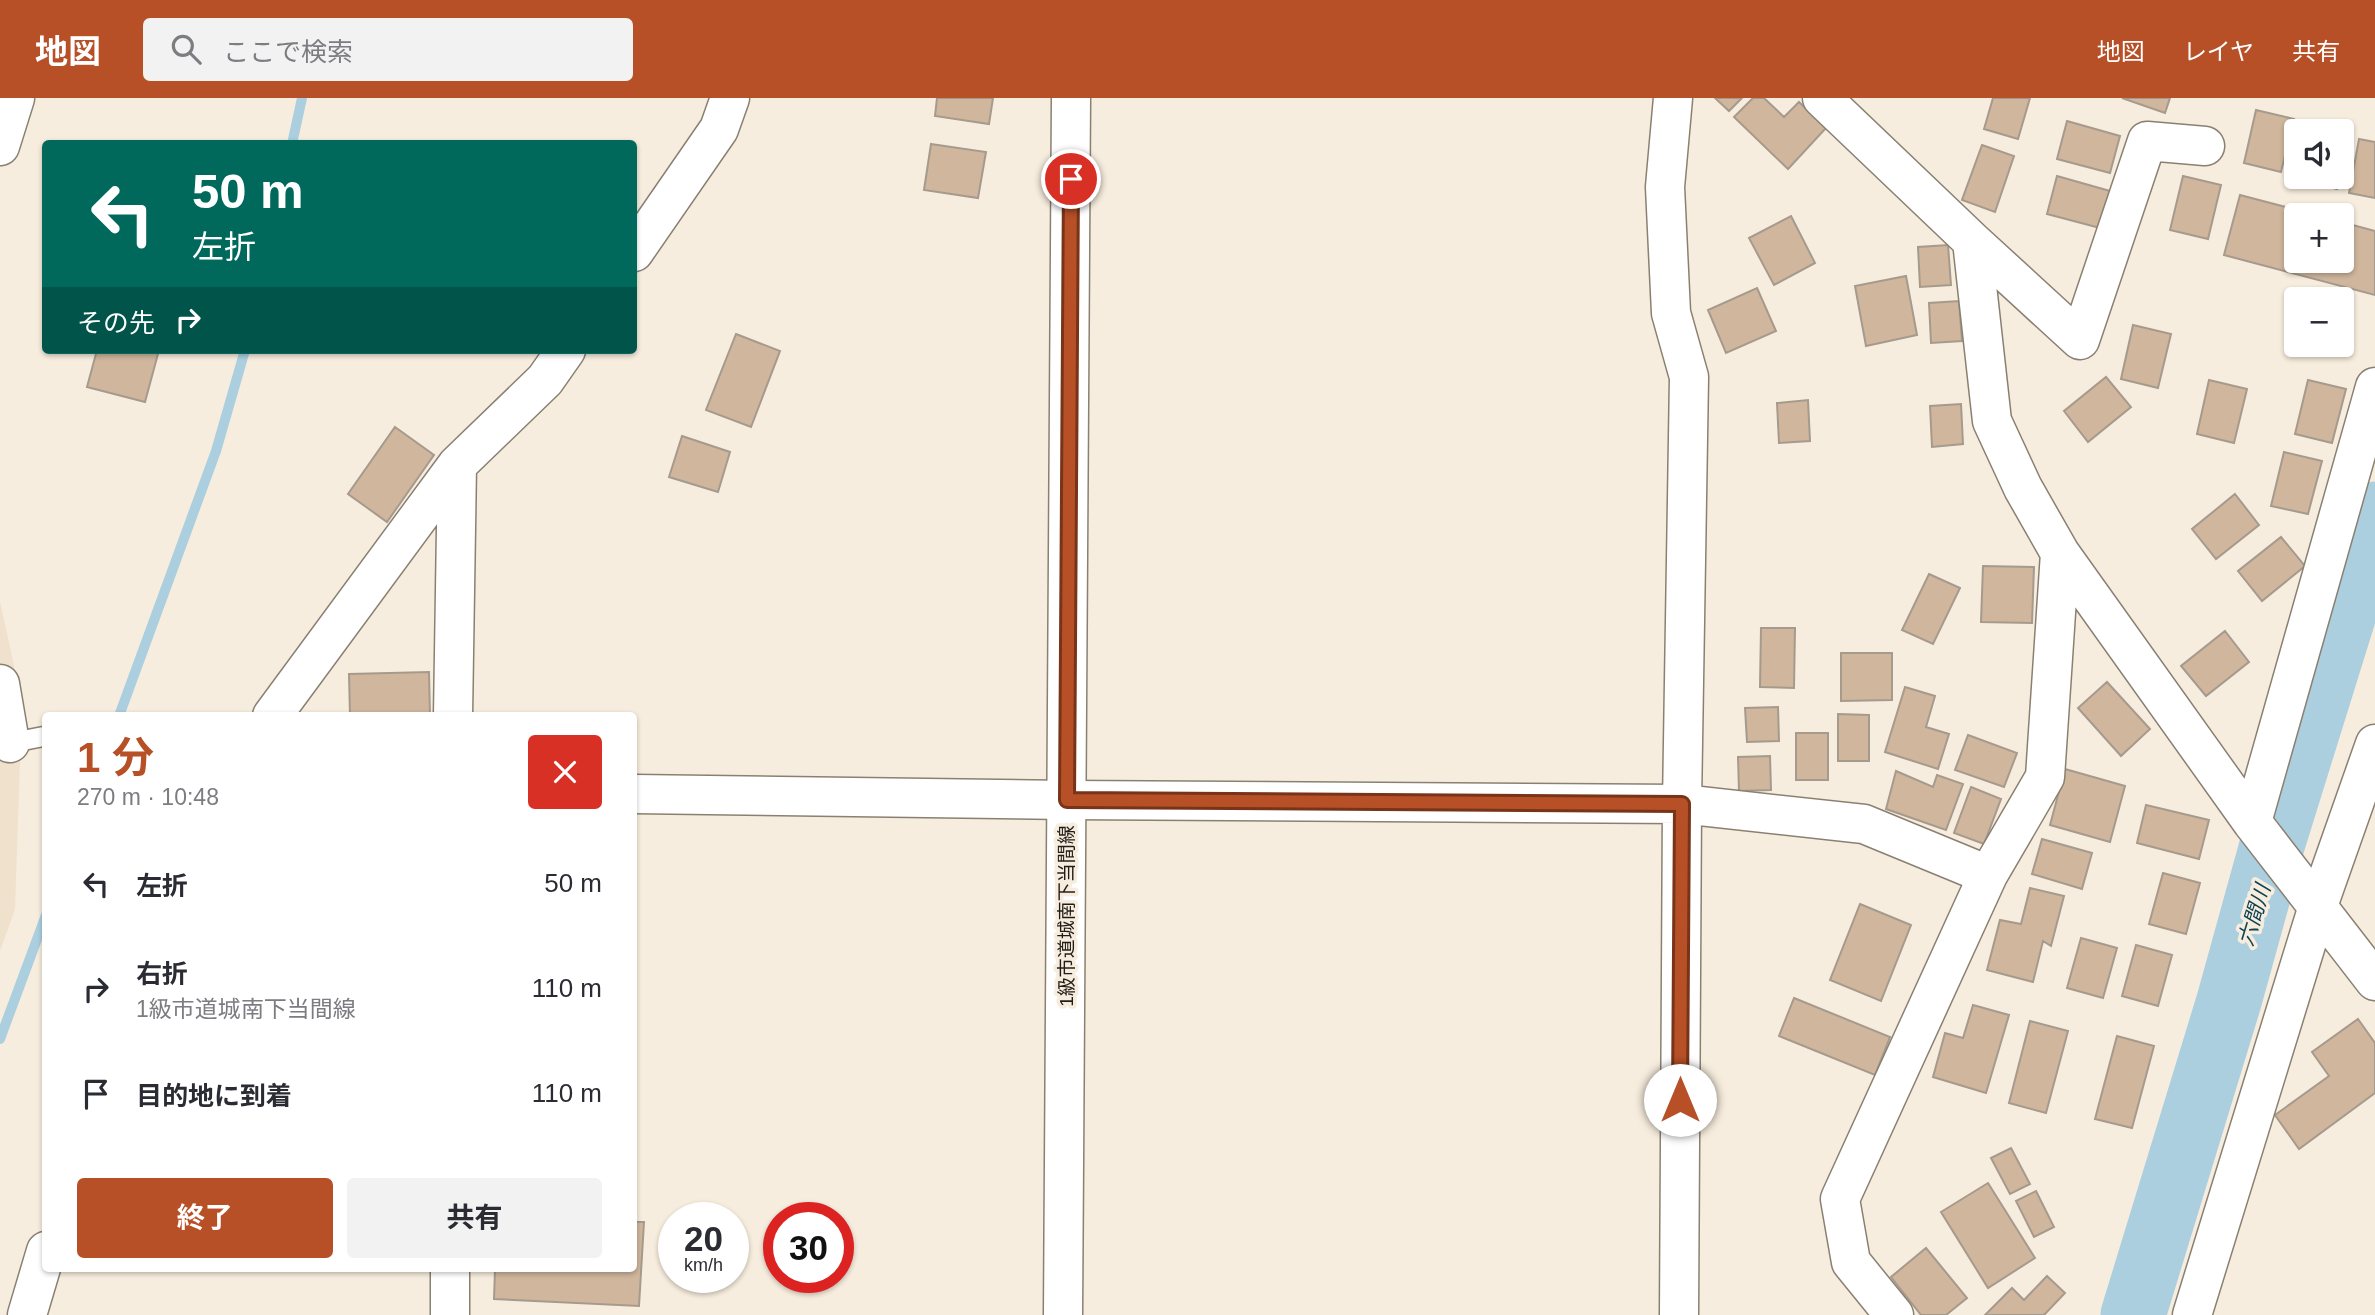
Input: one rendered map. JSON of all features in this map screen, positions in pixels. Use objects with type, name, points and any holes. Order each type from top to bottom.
[{"type":"street","points":[[0,146],[15,98]]},
{"type":"street","points":[[637,248],[719,129],[730,98]]},
{"type":"street","name":"1級市道城南下当間線","points":[[1062,1315],[1072,98]]},
{"type":"street","points":[[1673,98],[1665,187],[1671,313],[1689,377],[1682,804],[1679,1315]]},
{"type":"street","points":[[1822,98],[2080,340],[2147,141],[2205,146]]},
{"type":"street","points":[[1972,241],[1992,421],[2023,488],[2060,553],[2252,822],[2372,971]]},
{"type":"street","points":[[275,712],[457,465],[545,380],[563,354]]},
{"type":"street","points":[[2252,822],[2375,387]]},
{"type":"street","points":[[453,712],[457,465]]},
{"type":"street","points":[[1894,1315],[1851,1262],[1840,1199],[1989,875],[2045,777],[2060,553]]},
{"type":"street","points":[[0,684],[18,741]]},
{"type":"street","points":[[2192,1315],[2318,906],[2375,744]]},
{"type":"street","points":[[637,794],[1682,804],[1864,824],[1989,875]]},
{"type":"street","points":[[27,1315],[42,1264]]},
{"type":"street","points":[[450,1272],[450,1315]]},
{"type":"shaded area","points":[[0,601],[22,703],[15,909],[0,951]]},
{"type":"building","points":[[937,98],[993,98],[989,124],[935,116]]},
{"type":"building","points":[[1715,98],[1742,98],[1729,111]]},
{"type":"building","points":[[1753,98],[1764,98],[1784,117],[1799,102],[1826,128],[1788,169],[1734,117]]},
{"type":"building","points":[[1993,98],[2030,98],[2018,139],[1984,129]]},
{"type":"building","points":[[2122,98],[2170,98],[2165,113]]},
{"type":"building","points":[[2256,110],[2294,119],[2284,119],[2284,160],[2281,172],[2244,163]]},
{"type":"building","points":[[2067,121],[2120,136],[2110,173],[2057,159]]},
{"type":"building","points":[[2359,139],[2375,142],[2375,198],[2349,193],[2350,189],[2354,189],[2354,166]]},
{"type":"building","points":[[931,144],[986,152],[978,198],[924,190]]},
{"type":"building","points":[[1982,145],[2014,156],[1995,212],[1962,200]]},
{"type":"building","points":[[2057,176],[2110,191],[2100,228],[2047,214]]},
{"type":"building","points":[[2183,176],[2221,185],[2208,239],[2170,230]]},
{"type":"building","points":[[2240,195],[2284,207],[2284,271],[2224,255]]},
{"type":"building","points":[[1791,216],[1815,263],[1774,285],[1749,238]]},
{"type":"building","points":[[2354,225],[2375,231],[2375,295],[2354,289],[2354,287],[2292,273],[2354,273]]},
{"type":"building","points":[[1948,245],[1951,285],[1920,287],[1918,247]]},
{"type":"building","points":[[1906,276],[1917,335],[1866,346],[1855,286]]},
{"type":"building","points":[[1757,288],[1776,331],[1726,353],[1708,310]]},
{"type":"building","points":[[1959,301],[1962,341],[1931,343],[1929,303]]},
{"type":"building","points":[[2133,325],[2171,334],[2158,388],[2121,379]]},
{"type":"building","points":[[736,334],[780,351],[751,427],[706,410]]},
{"type":"building","points":[[96,354],[158,354],[145,402],[87,387]]},
{"type":"building","points":[[2106,377],[2131,407],[2088,442],[2064,411]]},
{"type":"building","points":[[2209,380],[2247,389],[2234,443],[2197,434]]},
{"type":"building","points":[[2308,380],[2346,389],[2332,443],[2295,434]]},
{"type":"building","points":[[1808,400],[1810,441],[1779,443],[1777,403]]},
{"type":"building","points":[[1961,404],[1963,444],[1932,447],[1930,406]]},
{"type":"building","points":[[395,427],[434,455],[387,522],[348,494]]},
{"type":"building","points":[[682,436],[730,452],[718,492],[669,477]]},
{"type":"building","points":[[2284,452],[2322,461],[2308,514],[2271,506]]},
{"type":"building","points":[[2235,494],[2259,525],[2216,559],[2192,529]]},
{"type":"building","points":[[2281,537],[2305,566],[2262,601],[2238,571]]},
{"type":"building","points":[[1983,566],[2034,567],[2032,623],[1981,622]]},
{"type":"building","points":[[1929,574],[1960,588],[1933,644],[1902,630]]},
{"type":"building","points":[[1761,628],[1795,628],[1794,688],[1760,687]]},
{"type":"building","points":[[2225,631],[2249,662],[2206,696],[2181,666]]},
{"type":"building","points":[[1841,653],[1892,653],[1892,700],[1841,701]]},
{"type":"building","points":[[429,672],[430,712],[350,712],[349,674]]},
{"type":"building","points":[[2107,682],[2150,729],[2121,756],[2078,708]]},
{"type":"building","points":[[1905,687],[1935,696],[1926,727],[1949,734],[1938,769],[1885,752]]},
{"type":"building","points":[[1778,707],[1779,741],[1747,742],[1745,708]]},
{"type":"building","points":[[1838,714],[1869,715],[1869,761],[1838,761]]},
{"type":"building","points":[[1796,733],[1828,733],[1828,780],[1796,780]]},
{"type":"building","points":[[1968,735],[2017,753],[2004,787],[1955,770]]},
{"type":"building","points":[[1770,756],[1771,790],[1739,791],[1738,757]]},
{"type":"building","points":[[2065,769],[2125,786],[2110,842],[2050,825]]},
{"type":"building","points":[[1896,771],[1933,787],[1937,775],[1963,784],[1946,830],[1886,809]]},
{"type":"building","points":[[1971,787],[2001,799],[1984,844],[1954,833]]},
{"type":"building","points":[[2146,805],[2209,820],[2199,859],[2137,843]]},
{"type":"building","points":[[2042,839],[2092,853],[2082,889],[2032,874]]},
{"type":"building","points":[[2163,873],[2200,883],[2186,934],[2149,924]]},
{"type":"building","points":[[2030,888],[2064,896],[2051,946],[2043,941],[2033,982],[1987,970],[2000,920],[2021,924]]},
{"type":"building","points":[[1860,904],[1911,925],[1881,1001],[1830,980]]},
{"type":"building","points":[[2081,938],[2117,948],[2103,998],[2067,988]]},
{"type":"building","points":[[2136,945],[2172,955],[2158,1006],[2122,996]]},
{"type":"building","points":[[1794,998],[1890,1037],[1875,1075],[1779,1036]]},
{"type":"building","points":[[1973,1005],[2009,1015],[1986,1093],[1933,1077],[1945,1033],[1963,1038]]},
{"type":"building","points":[[2358,1019],[2375,1043],[2375,1093],[2299,1149],[2275,1115],[2329,1076],[2312,1052]]},
{"type":"building","points":[[2030,1021],[2068,1031],[2046,1113],[2009,1103]]},
{"type":"building","points":[[2117,1036],[2154,1046],[2132,1128],[2095,1119]]},
{"type":"building","points":[[2011,1148],[2030,1184],[2010,1194],[1991,1158]]},
{"type":"building","points":[[1988,1183],[2035,1258],[1988,1288],[1941,1212]]},
{"type":"building","points":[[2036,1191],[2054,1227],[2034,1237],[2016,1201]]},
{"type":"building","points":[[637,1222],[644,1222],[639,1306],[494,1299],[495,1272],[637,1272]]},
{"type":"building","points":[[1926,1248],[1967,1298],[1946,1315],[1921,1315],[1891,1277]]},
{"type":"building","points":[[2047,1276],[2065,1293],[2044,1315],[1985,1315],[2012,1288],[2024,1300]]},
{"type":"waterway","points":[[293,140],[302,98]]},
{"type":"waterway","points":[[120,712],[216,451],[244,354]]},
{"type":"waterway","name":"六間川","points":[[2133,1315],[2229,1001],[2273,842],[2375,514]]},
{"type":"waterway","points":[[0,1039],[42,926]]},
{"type":"route","points":[[1071,179],[1067,800],[1682,804],[1680,1100]]}]
